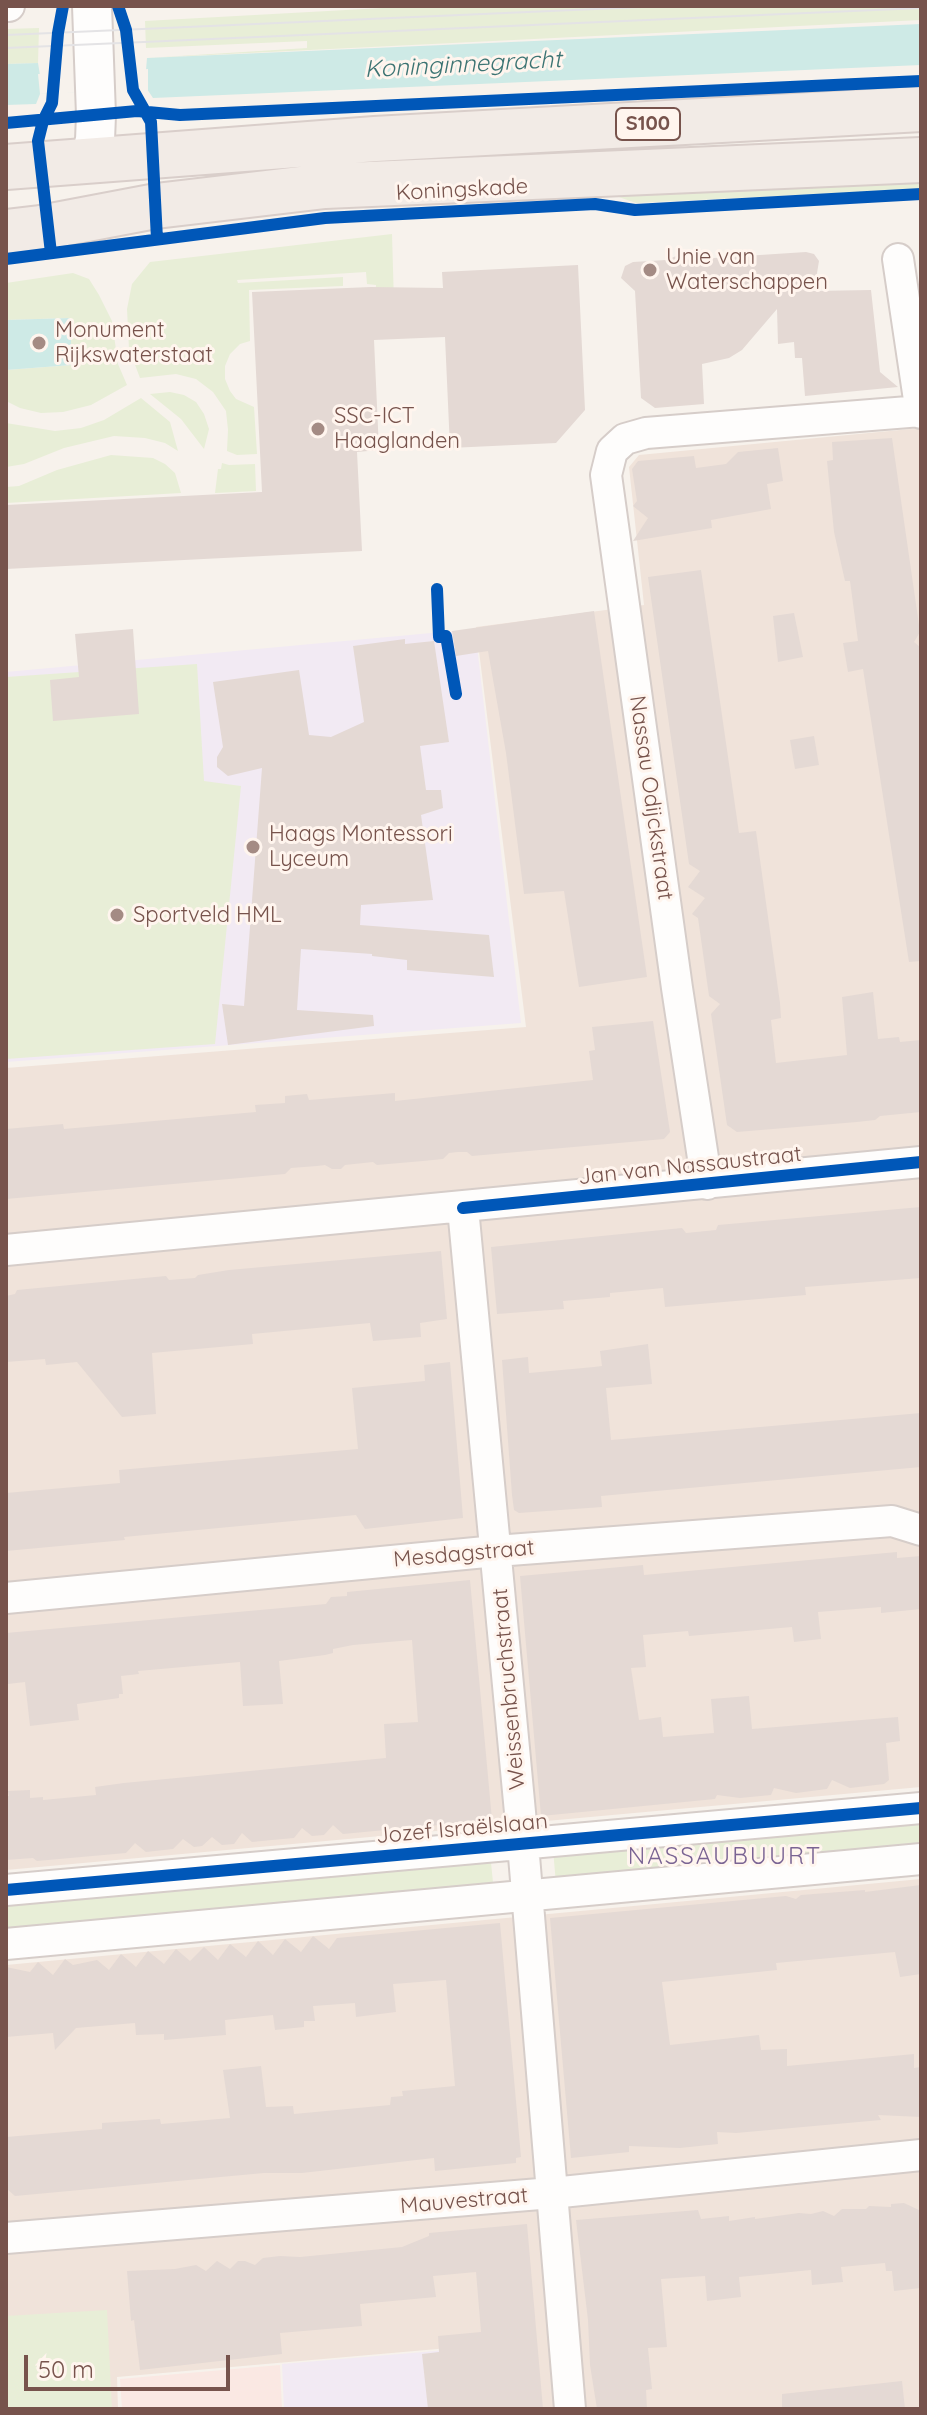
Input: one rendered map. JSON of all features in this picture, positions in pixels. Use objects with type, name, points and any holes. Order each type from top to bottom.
[{"type":"main road","name":"S100","points":[[6,167],[375,139],[921,109]]},
{"type":"main road","name":"Koningskade","points":[[6,232],[156,206],[325,186],[921,160]]},
{"type":"main road","points":[[6,202],[62,191],[79,181],[89,162]]},
{"type":"street","points":[[89,162],[95,140],[92,6]]},
{"type":"street","points":[[898,259],[921,412]]},
{"type":"street","name":"Nassau Odijckstraat","points":[[707,1184],[606,475],[612,451],[625,439],[646,433],[921,412]]},
{"type":"street","name":"Jan van Nassaustraat","points":[[6,1250],[921,1162]]},
{"type":"street","name":"Weissenbruchstraat","points":[[463,1208],[523,1844],[570,2409]]},
{"type":"street","name":"Mesdagstraat","points":[[6,1598],[496,1551],[892,1521],[921,1530]]},
{"type":"street","name":"Jozef Israëlslaan","points":[[6,1890],[921,1808]]},
{"type":"street","points":[[6,1944],[921,1859]]},
{"type":"street","name":"Mauvestraat","points":[[6,2238],[552,2193],[921,2155]]},
{"type":"shaded area","points":[[921,428],[921,1787],[6,1870],[6,1068],[526,1027],[476,627],[644,605],[629,467],[639,455]]},
{"type":"shaded area","name":"Haags Montessori Lyceum","points":[[475,629],[521,1023],[6,1062],[6,672]]},
{"type":"shaded area","points":[[921,1879],[921,2409],[454,2409],[449,2348],[117,2377],[118,2409],[6,2409],[6,1965]]},
{"type":"shaded area","points":[[447,2350],[451,2409],[284,2409],[282,2364]]},
{"type":"shaded area","points":[[280,2365],[282,2409],[122,2409],[120,2379]]},
{"type":"green space","points":[[419,6],[921,6],[921,20],[147,58],[307,48],[307,41],[146,48],[145,21]]},
{"type":"green space","points":[[39,28],[38,63],[6,64],[6,29]]},
{"type":"green space","points":[[921,176],[921,189],[636,203],[613,195]]},
{"type":"green space","points":[[392,234],[395,338],[374,339],[376,285],[367,284],[366,272],[237,280],[238,283],[343,277],[343,286],[249,290],[250,341],[240,344],[230,354],[225,366],[225,379],[236,399],[254,407],[257,454],[237,455],[227,451],[226,411],[213,392],[196,379],[176,374],[140,378],[129,349],[127,309],[132,284],[150,262]]},
{"type":"green space","points":[[73,273],[89,279],[112,321],[118,364],[127,385],[91,405],[63,412],[41,413],[20,408],[6,401],[6,370],[72,365],[70,318],[6,320],[6,283]]},
{"type":"green space","points":[[170,392],[196,402],[204,414],[209,429],[204,449],[181,419],[150,394]]},
{"type":"green space","points":[[141,398],[170,422],[178,451],[165,443],[145,438],[114,436],[6,467],[6,423],[55,431],[81,428],[104,420]]},
{"type":"green space","points":[[111,455],[153,458],[165,464],[175,473],[181,493],[6,503],[6,487],[19,486],[57,470]]},
{"type":"green space","points":[[222,463],[255,464],[256,491],[215,493],[218,469],[221,469]]},
{"type":"green space","name":"Sportveld HML","points":[[197,664],[204,781],[241,786],[215,1044],[6,1059],[6,677]]},
{"type":"green space","points":[[921,1816],[921,1851],[556,1884],[553,1849]]},
{"type":"green space","points":[[490,1853],[494,1892],[6,1934],[6,1898]]},
{"type":"green space","points":[[107,2310],[112,2409],[6,2409],[6,2316]]},
{"type":"water","name":"Koninginnegracht","points":[[921,24],[921,65],[153,98],[147,89],[40,94],[36,104],[6,105],[6,64],[38,63],[40,75],[146,70],[147,58]]},
{"type":"water","name":"Monument Rijkswaterstaat","points":[[70,318],[72,365],[6,370],[6,320]]},
{"type":"pier","points":[[148,69],[148,90],[40,94],[38,74]]},
{"type":"building","points":[[684,253],[683,260],[814,254],[819,261],[814,291],[871,290],[880,372],[898,387],[805,396],[802,358],[795,358],[794,342],[778,344],[777,309],[742,350],[729,358],[702,364],[704,404],[655,408],[641,398],[635,291],[621,278],[625,266],[633,262],[666,260]]},
{"type":"building","name":"SSC-ICT Haaglanden","points":[[578,265],[585,410],[556,443],[450,448],[445,337],[374,340],[379,450],[357,452],[362,551],[6,569],[6,505],[262,492],[252,292],[371,287],[443,288],[442,272]]},
{"type":"building","points":[[892,438],[920,632],[914,642],[921,648],[921,961],[909,962],[863,669],[848,672],[843,643],[858,641],[850,581],[845,581],[834,532],[827,461],[833,460],[832,442]]},
{"type":"building","points":[[778,448],[783,481],[767,484],[771,509],[711,520],[712,528],[633,541],[648,518],[633,506],[637,501],[632,469],[638,461],[694,456],[696,468],[726,464],[738,452]]},
{"type":"building","points":[[701,570],[739,833],[756,831],[780,1003],[781,1018],[771,1020],[776,1063],[847,1055],[842,997],[873,992],[878,1039],[899,1037],[900,1042],[921,1040],[921,1112],[857,1122],[737,1132],[727,1125],[711,1014],[720,1004],[709,996],[698,918],[692,914],[705,898],[688,887],[700,871],[689,864],[648,577]]},
{"type":"building","points":[[594,611],[647,977],[579,987],[564,891],[524,894],[506,753],[488,651],[456,656],[452,631]]},
{"type":"building","points":[[794,613],[803,657],[778,662],[773,616]]},
{"type":"building","points":[[133,629],[139,714],[53,721],[50,680],[79,677],[75,634]]},
{"type":"building","points":[[405,639],[405,644],[434,641],[449,742],[420,746],[426,790],[441,790],[443,808],[421,815],[433,900],[361,905],[360,925],[489,935],[494,977],[407,970],[407,960],[301,949],[297,1010],[373,1015],[374,1026],[228,1045],[222,1004],[244,1006],[262,768],[228,776],[217,767],[217,757],[223,747],[213,682],[299,670],[309,735],[331,737],[364,722],[353,646]]},
{"type":"building","points":[[814,736],[819,765],[795,769],[790,740]]},
{"type":"building","points":[[653,1021],[670,1132],[664,1139],[472,1156],[467,1152],[458,1152],[449,1153],[443,1159],[377,1165],[373,1162],[345,1165],[341,1169],[325,1165],[291,1168],[285,1174],[6,1199],[6,1129],[63,1124],[64,1129],[256,1112],[255,1105],[285,1103],[285,1096],[307,1094],[309,1100],[395,1093],[395,1101],[593,1080],[589,1051],[595,1050],[592,1027]]},
{"type":"building","points":[[921,1207],[921,1278],[805,1287],[806,1295],[665,1307],[663,1288],[563,1301],[564,1309],[497,1314],[491,1247],[682,1228],[686,1233],[716,1230],[718,1225]]},
{"type":"building","points":[[441,1251],[447,1319],[420,1323],[421,1337],[373,1341],[370,1323],[252,1334],[253,1344],[152,1353],[156,1414],[122,1417],[77,1362],[46,1365],[45,1359],[6,1362],[6,1296],[15,1294],[17,1290],[166,1276],[169,1280],[195,1278],[229,1270]]},
{"type":"building","points":[[648,1344],[652,1384],[606,1388],[611,1440],[921,1413],[921,1467],[601,1496],[602,1507],[519,1513],[514,1510],[502,1360],[528,1357],[529,1373],[594,1367],[602,1366],[600,1351]]},
{"type":"building","points":[[450,1362],[463,1518],[365,1529],[356,1515],[6,1551],[6,1493],[120,1483],[119,1470],[358,1449],[352,1388],[425,1381],[424,1365]]},
{"type":"building","points":[[897,1552],[897,1558],[921,1556],[921,1609],[881,1613],[881,1607],[818,1612],[821,1639],[794,1642],[792,1627],[689,1636],[688,1631],[643,1635],[646,1667],[631,1668],[639,1720],[661,1717],[663,1737],[714,1733],[711,1699],[749,1696],[752,1729],[898,1717],[900,1741],[886,1743],[889,1780],[884,1784],[850,1788],[832,1780],[827,1789],[796,1793],[774,1788],[771,1795],[740,1798],[717,1795],[715,1799],[541,1816],[520,1576],[643,1565],[644,1575]]},
{"type":"building","points":[[470,1580],[492,1820],[343,1834],[333,1825],[324,1835],[312,1836],[302,1828],[294,1838],[252,1842],[242,1833],[234,1844],[222,1845],[212,1837],[202,1846],[194,1847],[183,1839],[173,1849],[146,1852],[135,1843],[126,1853],[37,1861],[33,1858],[6,1860],[8,1791],[30,1790],[30,1798],[43,1797],[43,1800],[96,1795],[95,1787],[124,1783],[386,1758],[384,1724],[418,1722],[412,1640],[353,1645],[333,1649],[333,1653],[325,1655],[279,1661],[283,1704],[243,1706],[240,1662],[138,1671],[139,1674],[121,1676],[123,1694],[119,1694],[119,1698],[77,1704],[79,1720],[30,1726],[25,1682],[8,1684],[6,1679],[6,1633],[326,1604],[331,1597],[347,1596],[347,1592]]},
{"type":"building","points":[[921,1885],[921,1974],[900,1977],[895,1952],[776,1963],[777,1970],[662,1982],[670,2045],[759,2035],[761,2050],[787,2049],[787,2066],[914,2054],[914,2068],[921,2067],[921,2117],[878,2115],[881,2120],[717,2132],[718,2144],[680,2148],[629,2146],[629,2152],[571,2158],[550,1918],[786,1896],[796,1899],[801,1895]]},
{"type":"building","points":[[500,1923],[521,2157],[516,2158],[516,2163],[435,2171],[434,2158],[302,2173],[264,2173],[15,2196],[6,2188],[6,2137],[102,2129],[102,2123],[160,2119],[161,2124],[230,2118],[223,2070],[261,2066],[266,2107],[293,2106],[294,2114],[390,2105],[391,2097],[403,2096],[402,2091],[455,2086],[446,1980],[393,1984],[396,2012],[356,2017],[355,2003],[313,2006],[315,2021],[304,2021],[304,2027],[275,2030],[273,2015],[225,2020],[226,2035],[164,2040],[164,2034],[136,2035],[135,2023],[76,2028],[55,2050],[53,2033],[6,2037],[6,1967],[30,1972],[38,1962],[53,1975],[65,1959],[73,1965],[97,1960],[109,1970],[121,1954],[136,1967],[148,1951],[164,1964],[176,1949],[190,1961],[204,1947],[218,1960],[230,1944],[246,1957],[258,1941],[273,1955],[285,1939],[301,1952],[313,1936],[329,1949],[337,1938]]},
{"type":"building","points":[[904,2203],[921,2211],[921,2288],[894,2291],[892,2271],[886,2271],[885,2263],[841,2267],[843,2282],[812,2285],[811,2270],[739,2277],[741,2297],[707,2301],[705,2276],[661,2279],[667,2347],[648,2348],[652,2389],[646,2390],[647,2409],[597,2409],[576,2220],[698,2210],[701,2219],[729,2216],[729,2221],[823,2211],[834,2216],[842,2209],[891,2207],[891,2204]]},
{"type":"building","points":[[527,2224],[543,2409],[428,2409],[422,2354],[439,2352],[438,2336],[481,2332],[476,2272],[433,2276],[436,2297],[360,2304],[362,2326],[280,2333],[282,2354],[140,2370],[134,2320],[131,2321],[127,2271],[196,2265],[206,2271],[217,2261],[230,2269],[238,2261],[255,2265],[263,2258],[402,2247],[429,2236],[429,2233]]},
{"type":"building","points":[[902,2381],[905,2409],[782,2409],[782,2394]]},
{"type":"tram line","points":[[6,35],[664,6]]},
{"type":"tram line","points":[[6,48],[921,8]]},
{"type":"cycle path","points":[[51,253],[38,141],[52,103],[63,6]]},
{"type":"cycle path","points":[[118,6],[126,30],[133,90],[151,122],[157,239]]},
{"type":"cycle path","points":[[6,123],[137,111],[180,115],[921,81]]},
{"type":"cycle path","points":[[6,259],[325,218],[595,204],[635,210],[921,194]]},
{"type":"cycle path","points":[[437,589],[439,637],[446,636],[456,694]]},
{"type":"cycle path","points":[[463,1208],[921,1162]]},
{"type":"cycle path","points":[[6,1890],[921,1808]]},
{"type":"place","name":"Unie van Waterschappen","points":[[650,270]]},
{"type":"place","name":"Monument Rijkswaterstaat","points":[[39,343]]},
{"type":"place","name":"SSC-ICT Haaglanden","points":[[318,429]]},
{"type":"place","name":"Haags Montessori Lyceum","points":[[253,847]]},
{"type":"place","name":"Sportveld HML","points":[[117,915]]},
{"type":"district","name":"NASSAUBUURT","points":[[725,1857]]}]
